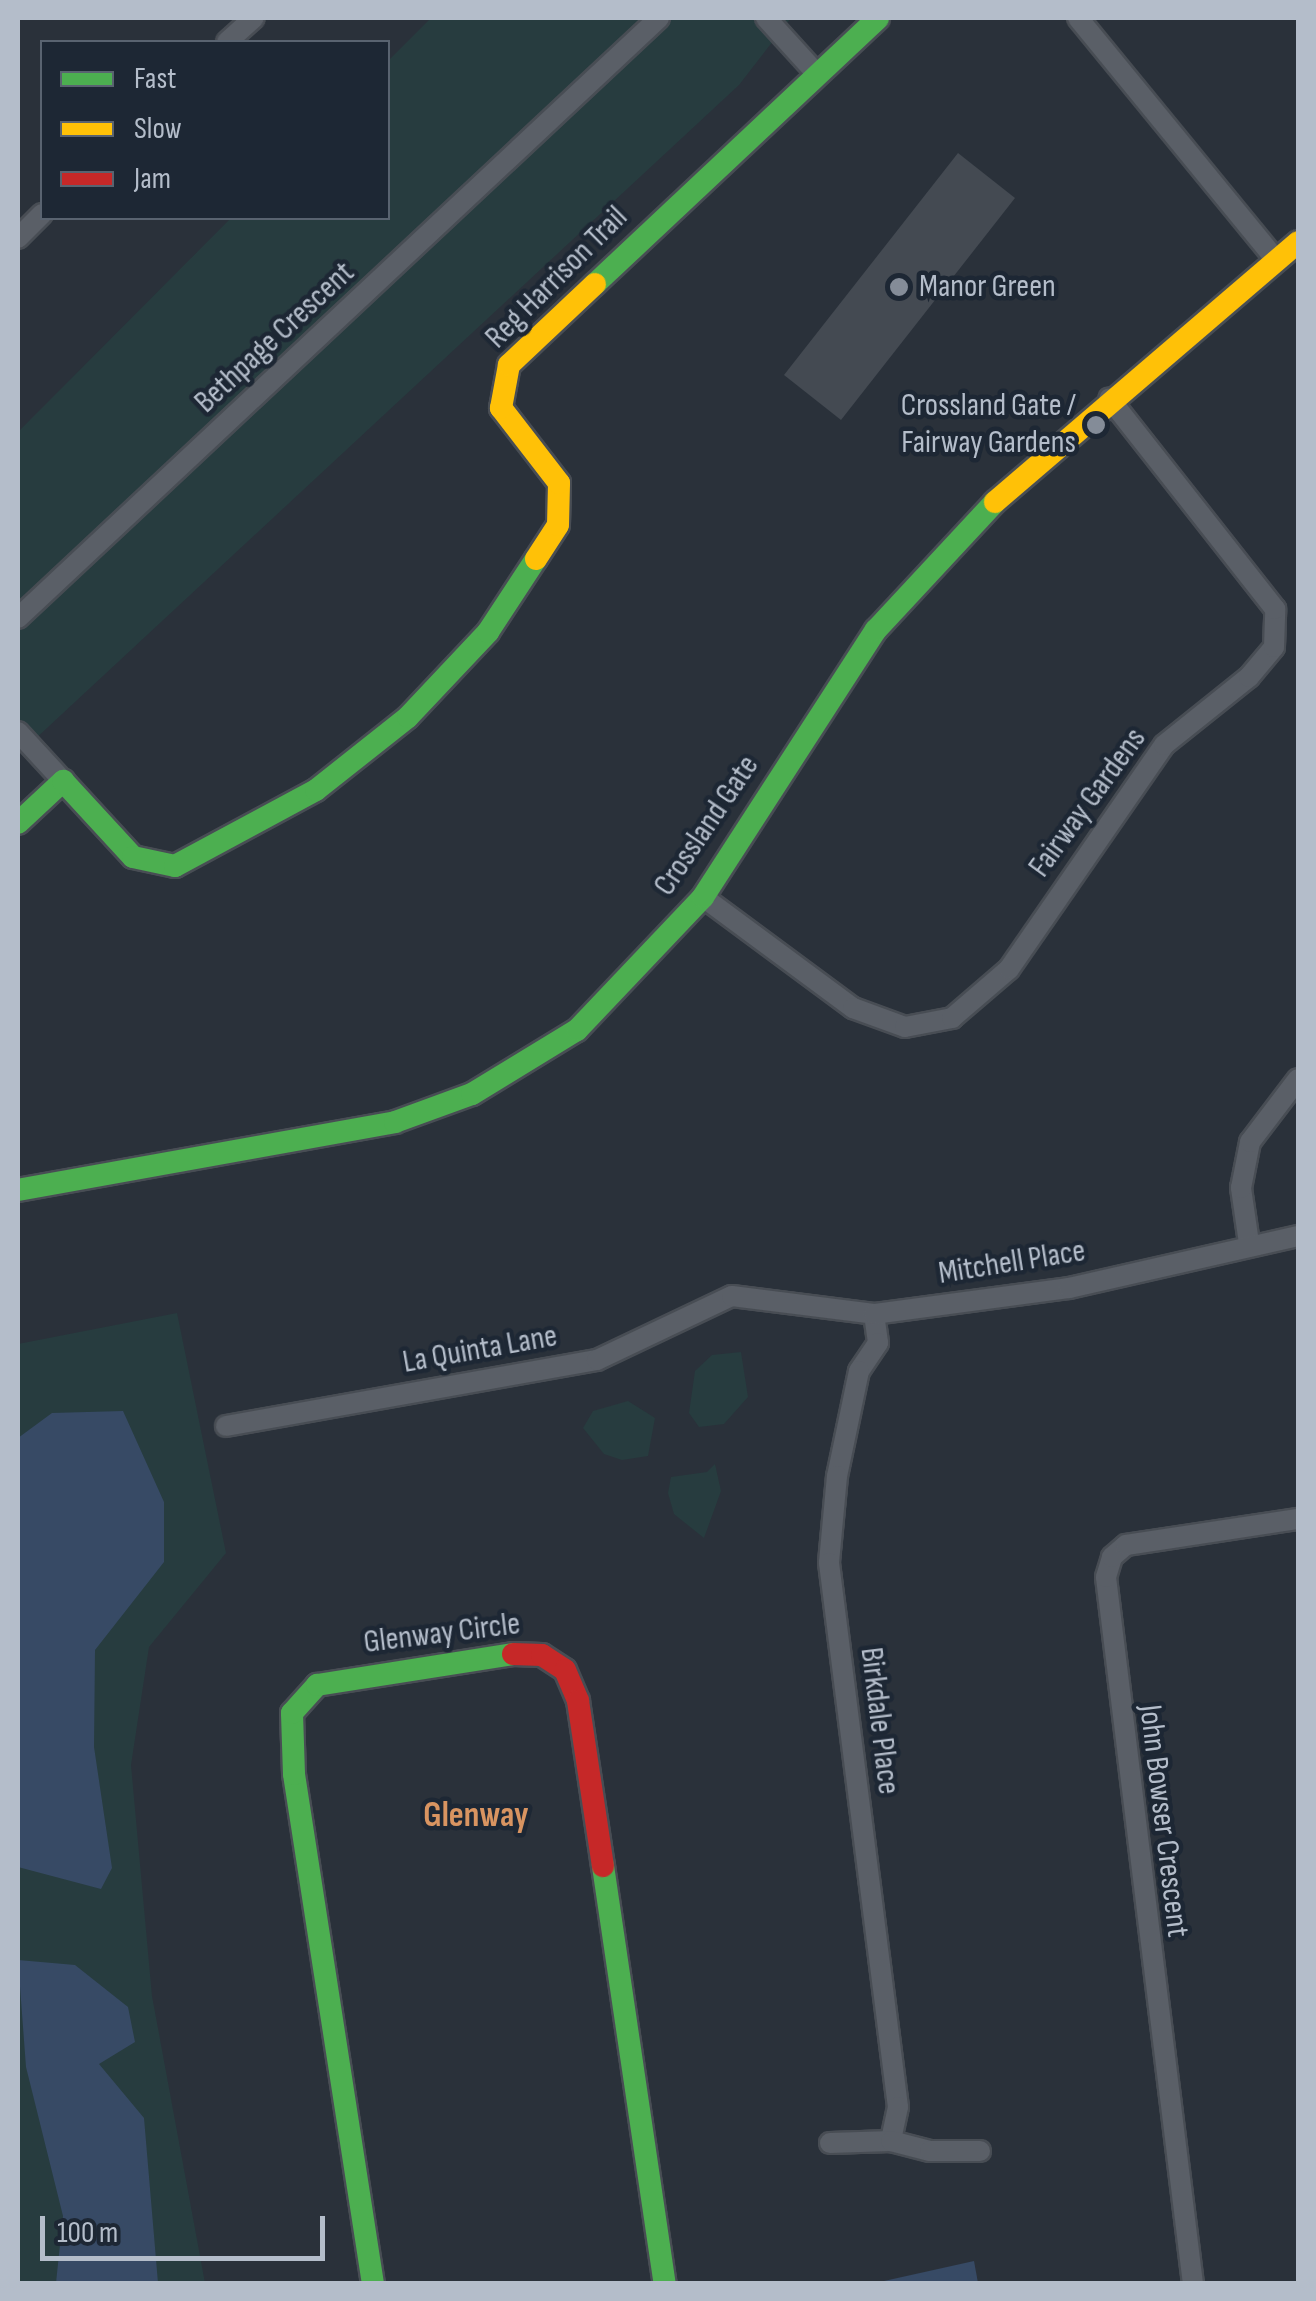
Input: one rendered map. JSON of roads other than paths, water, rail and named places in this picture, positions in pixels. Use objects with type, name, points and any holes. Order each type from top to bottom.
[{"type":"street","points":[[229,40],[254,18]]},
{"type":"street","name":"Bethpage Crescent","points":[[18,618],[659,18]]},
{"type":"street","points":[[766,18],[817,74]]},
{"type":"street","name":"Reg Harrison Trail","points":[[63,781],[133,857],[175,866],[266,822],[408,717],[488,632],[558,525],[559,483],[500,408],[509,366],[878,18]]},
{"type":"street","points":[[1078,18],[1276,260]]},
{"type":"street","points":[[18,238],[40,216]]},
{"type":"street","name":"Crossland Gate","points":[[18,1190],[395,1122],[472,1094],[578,1030],[703,897],[876,630],[964,528],[1109,398],[1298,242]]},
{"type":"street","name":"Fairway Gardens","points":[[703,897],[853,1008],[904,1027],[952,1018],[1009,969],[1164,745],[1249,678],[1274,647],[1274,609],[1109,398]]},
{"type":"street","points":[[18,732],[63,781],[18,822]]},
{"type":"street","points":[[1249,1243],[1241,1188],[1250,1142],[1298,1079]]},
{"type":"street","name":"Mitchell Place","points":[[732,1296],[874,1314],[1069,1288],[1249,1243],[1298,1236]]},
{"type":"street","name":"La Quinta Lane","points":[[226,1426],[597,1360],[732,1296]]},
{"type":"street","name":"Birkdale Place","points":[[874,1314],[878,1342],[859,1371],[837,1476],[828,1563],[898,2107],[890,2141]]},
{"type":"street","name":"John Bowser Crescent","points":[[1193,2284],[1106,1577],[1112,1558],[1126,1545],[1298,1519]]},
{"type":"street","name":"Glenway Circle","points":[[373,2284],[296,1792],[292,1713],[317,1685],[516,1653],[542,1655],[565,1670],[578,1701],[664,2284]]},
{"type":"street","points":[[830,2143],[890,2141],[930,2151],[980,2151]]},
{"type":"water","points":[[123,1411],[164,1502],[164,1562],[95,1650],[94,1747],[112,1868],[101,1889],[18,1867],[18,1438],[52,1413]]},
{"type":"water","points":[[18,1960],[75,1965],[128,2007],[135,2042],[99,2064],[144,2118],[158,2283],[56,2283],[63,2216],[26,2067]]},
{"type":"water","points":[[974,2261],[978,2283],[875,2283]]},
{"type":"place","name":"Manor Green","points":[[899,287]]},
{"type":"place","name":"Crossland Gate / Fairway Gardens","points":[[1096,425]]},
{"type":"district","name":"Glenway","points":[[476,1816]]}]
